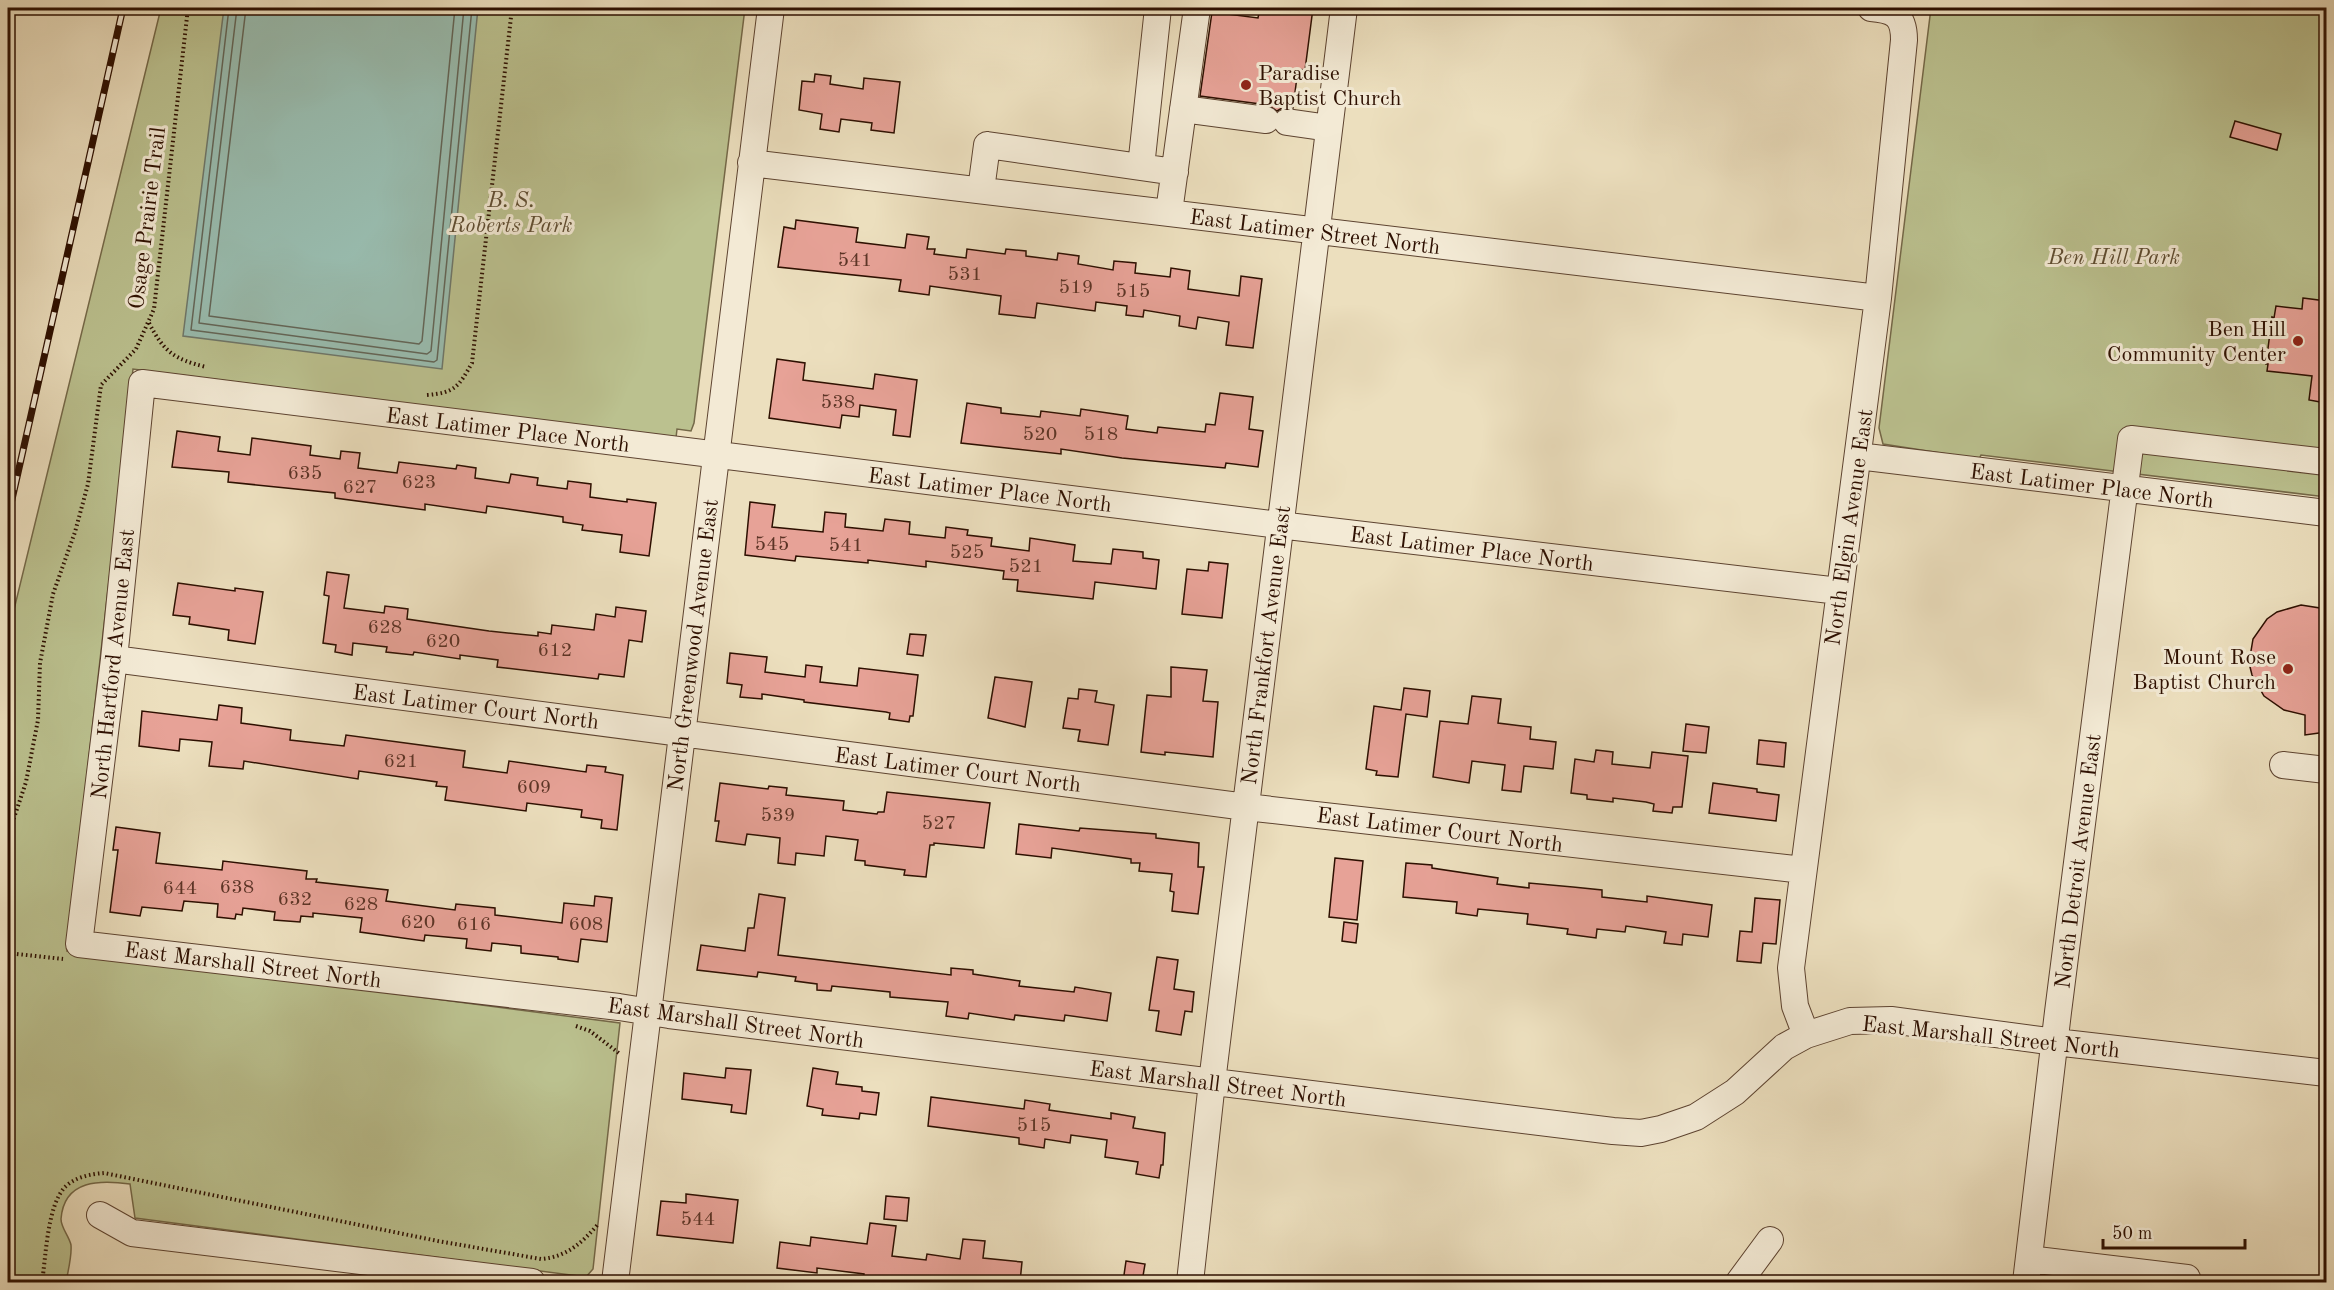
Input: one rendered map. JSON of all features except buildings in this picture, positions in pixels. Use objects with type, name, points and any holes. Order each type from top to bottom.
[{"type":"street","name":"North Greenwood Avenue East","points":[[615,1282],[771,8]]},
{"type":"street","points":[[1141,167],[1158,8]]},
{"type":"street","points":[[1170,212],[1197,8]]},
{"type":"street","name":"North Frankfort Avenue East","points":[[1190,1282],[1279,525],[1344,8]]},
{"type":"street","name":"North Elgin Avenue East","points":[[1806,1035],[1795,1006],[1791,969],[1878,298],[1904,40],[1904,28],[1899,18],[1885,9],[1871,8]]},
{"type":"street","points":[[1184,109],[1329,128]]},
{"type":"street","points":[[981,190],[987,145],[1175,172]]},
{"type":"street","name":"East Latimer Street North","points":[[751,164],[1170,212],[1316,232],[1878,298]]},
{"type":"street","name":"East Latimer Place North","points":[[142,383],[1279,525],[1839,591]]},
{"type":"street","name":"North Hartford Avenue East","points":[[79,944],[114,659],[142,383]]},
{"type":"street","name":"North Detroit Avenue East","points":[[2027,1271],[2131,439],[2326,462]]},
{"type":"street","name":"East Latimer Place North","points":[[1858,456],[2326,513]]},
{"type":"street","name":"East Latimer Court North","points":[[114,659],[1246,807],[1803,870]]},
{"type":"street","points":[[2283,765],[2326,770]]},
{"type":"street","name":"East Marshall Street North","points":[[79,944],[648,1011],[1212,1083],[1641,1133],[1681,1123],[1714,1107],[1735,1092],[1784,1047],[1806,1035],[1850,1021],[1871,1020],[2326,1073]]},
{"type":"street","points":[[100,1215],[132,1233],[532,1282]]},
{"type":"street","points":[[1739,1282],[1770,1240]]},
{"type":"street","points":[[2027,1271],[2187,1278]]},
{"type":"path","name":"Osage Prairie Trail","points":[[8,836],[26,782],[38,720],[40,663],[53,594],[75,532],[88,484],[101,385],[136,349],[154,309],[188,8]]},
{"type":"path","points":[[424,396],[442,394],[460,384],[472,363],[512,8]]},
{"type":"path","points":[[148,322],[159,343],[176,357],[216,368]]},
{"type":"path","points":[[42,1282],[49,1230],[57,1201],[65,1187],[89,1174],[104,1173],[438,1241],[541,1259],[555,1258],[571,1250],[599,1223]]},
{"type":"green space","name":"B. S. Roberts Park","points":[[161,8],[745,8],[694,423],[691,431],[677,429],[676,438],[133,369],[67,951],[620,1023],[593,1269],[586,1277],[135,1218],[130,1184],[107,1182],[86,1185],[77,1189],[69,1196],[64,1206],[61,1222],[71,1245],[66,1282],[8,1282],[8,634]]},
{"type":"green space","name":"Ben Hill Park","points":[[1931,8],[2326,8],[2326,497],[1981,455],[1979,459],[1883,444],[1879,428]]},
{"type":"water","points":[[224,8],[478,8],[442,369],[183,336]]},
{"type":"railway","points":[[8,517],[123,8]]},
{"type":"place","name":"Paradise Baptist Church","points":[[1246,85]]},
{"type":"place","name":"Ben Hill Community Center","points":[[2298,341]]},
{"type":"place","name":"Mount Rose Baptist Church","points":[[2288,669]]}]
